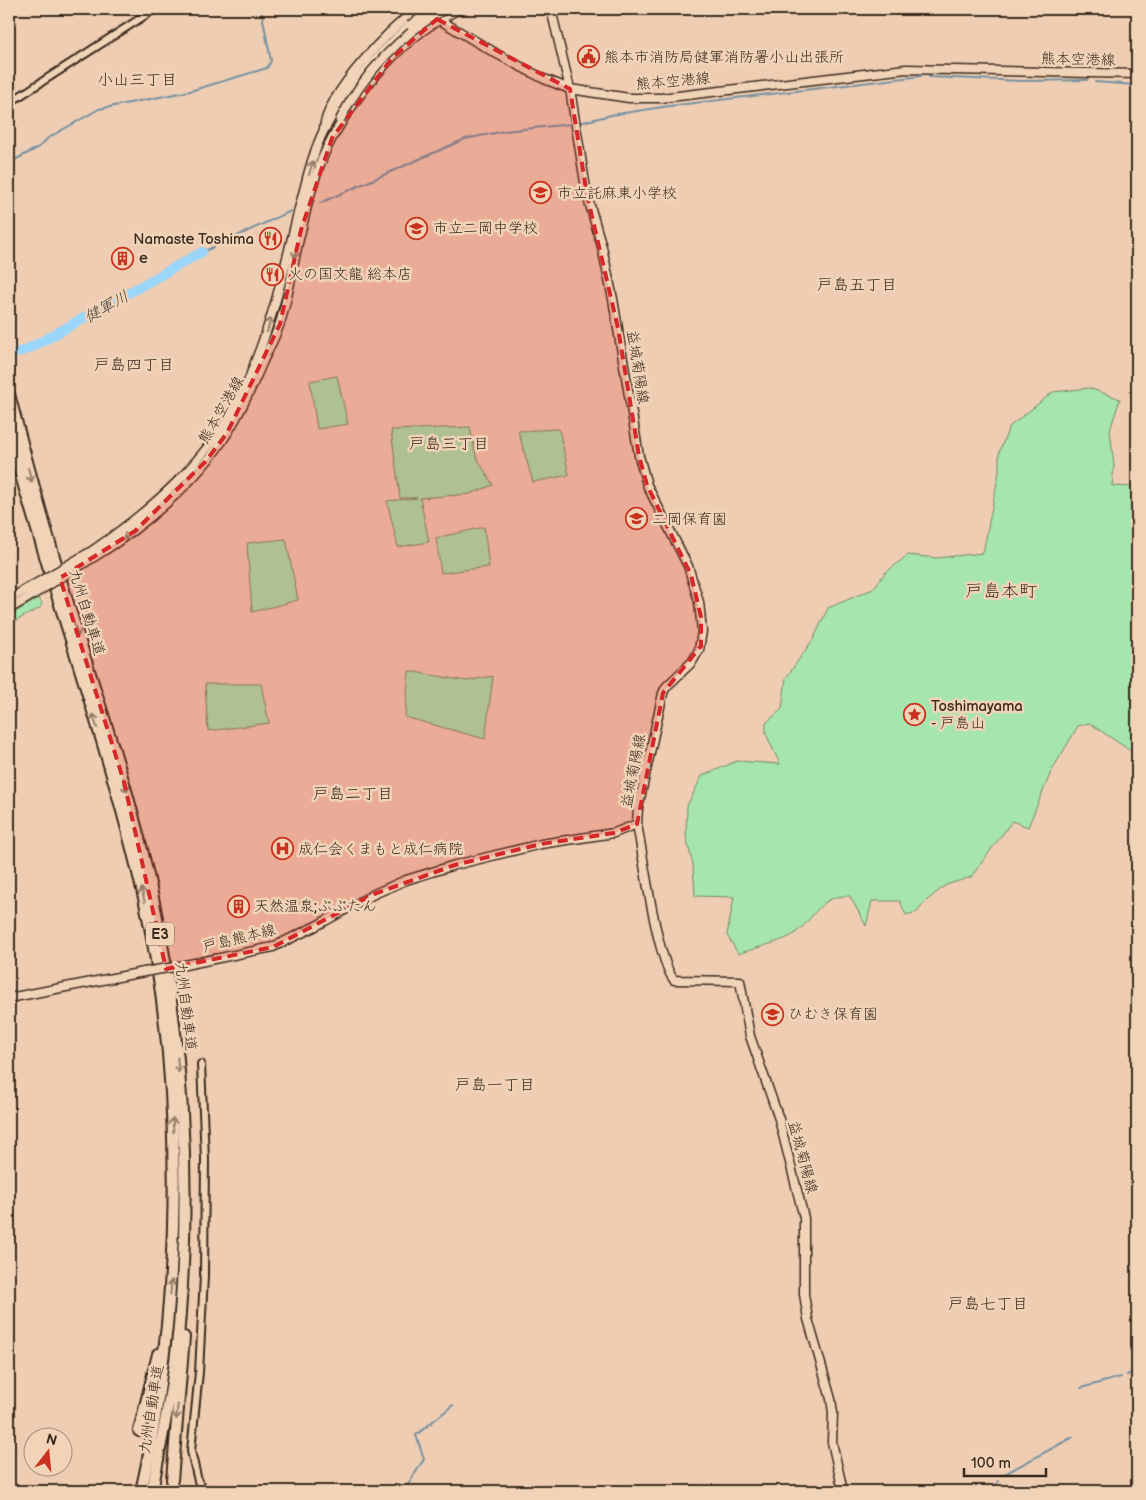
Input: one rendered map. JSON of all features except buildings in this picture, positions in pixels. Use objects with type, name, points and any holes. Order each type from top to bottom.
[{"type":"highway","name":"九州自動車道","points":[[9,394],[66,598],[124,782],[153,898],[172,1004],[183,1136],[184,1224],[180,1314],[169,1402],[152,1491]]},
{"type":"highway","name":"九州自動車道","points":[[9,433],[57,601],[115,784],[142,892],[156,959],[168,1048],[174,1136],[174,1224],[167,1320],[153,1438],[141,1491]]},
{"type":"highway","points":[[172,1480],[186,1315],[184,1224]]},
{"type":"highway","points":[[139,1431],[167,1320]]},
{"type":"main road","name":"熊本空港線","points":[[93,554],[150,509],[171,489],[200,458],[242,396],[267,332],[304,191],[324,132],[325,118],[346,84],[375,48],[400,22],[416,9]]},
{"type":"main road","name":"熊本空港線","points":[[421,9],[534,73],[570,89],[629,98],[661,98],[906,69],[1137,74]]},
{"type":"main road","name":"熊本空港線","points":[[333,137],[336,118],[353,85],[378,53],[410,25],[434,9]]},
{"type":"main road","name":"熊本空港線","points":[[324,132],[381,61],[409,34],[445,9]]},
{"type":"main road","name":"熊本空港線","points":[[9,609],[20,598],[135,531],[165,504],[205,462],[227,433],[247,399],[280,324],[301,230],[322,160],[333,137],[371,81],[392,58],[437,19],[460,9]]},
{"type":"main road","name":"益城菊陽線","points":[[551,9],[570,89],[588,195],[613,299],[639,459],[647,484],[688,566],[701,617],[702,638],[698,654],[666,687],[663,693],[638,808],[638,824],[655,920],[670,975],[674,980],[740,981],[750,1036],[779,1119],[802,1208],[806,1232],[804,1294],[808,1319],[834,1413],[832,1442],[843,1491]]},
{"type":"main road","name":"熊本空港線","points":[[9,600],[20,598]]},
{"type":"main road","name":"戸島熊本線","points":[[9,998],[273,947],[374,894],[406,880],[455,864],[541,844],[614,833],[638,824]]},
{"type":"street","points":[[9,103],[155,9]]},
{"type":"street","points":[[201,1064],[205,1159],[204,1276],[199,1372],[191,1451],[198,1481],[201,1486],[211,1491]]},
{"type":"highlighted area","points":[[437,19],[570,89],[587,195],[618,328],[639,456],[647,485],[691,575],[701,617],[701,646],[663,693],[637,824],[614,833],[541,844],[455,865],[374,894],[273,947],[166,969],[124,782],[60,578],[135,531],[205,462],[227,433],[280,324],[301,230],[332,138],[392,58]]},
{"type":"green space","points":[[337,376],[348,424],[317,429],[310,381]]},
{"type":"green space","points":[[1089,388],[1120,399],[1110,430],[1114,466],[1112,486],[1137,487],[1137,755],[1089,723],[1078,726],[1051,772],[1028,827],[1012,821],[971,877],[946,885],[926,901],[917,912],[906,915],[900,901],[872,901],[866,926],[850,896],[840,896],[824,903],[790,937],[738,954],[727,935],[734,897],[695,896],[693,865],[686,836],[687,806],[702,776],[737,761],[780,764],[766,734],[766,723],[782,709],[786,678],[814,638],[828,608],[873,589],[885,573],[908,555],[936,558],[983,553],[999,472],[999,453],[1009,427],[1053,392]]},
{"type":"green space","points":[[470,427],[476,456],[493,485],[470,494],[420,498],[429,542],[398,547],[387,501],[417,498],[400,498],[391,430]]},
{"type":"green space","points":[[559,429],[569,475],[533,482],[518,431]]},
{"type":"green space","points":[[484,527],[489,567],[441,573],[436,538]]},
{"type":"green space","points":[[286,539],[298,600],[252,612],[247,543]]},
{"type":"green space","points":[[39,598],[42,604],[40,608],[9,624],[9,616]]},
{"type":"green space","points":[[409,671],[466,681],[493,676],[485,739],[405,717]]},
{"type":"green space","points":[[205,684],[261,684],[269,723],[208,731]]},
{"type":"waterway","points":[[9,163],[39,147],[48,138],[99,109],[190,91],[267,68],[271,61],[261,9]]},
{"type":"waterway","points":[[579,123],[611,115],[669,106],[921,76]]},
{"type":"waterway","points":[[929,77],[1022,81],[1087,80]]},
{"type":"waterway","points":[[1095,82],[1137,85]]},
{"type":"waterway","points":[[320,203],[465,139],[505,131],[571,124]]},
{"type":"waterway","points":[[207,250],[291,211]]},
{"type":"waterway","name":"健軍川","points":[[9,355],[28,349],[202,252]]},
{"type":"waterway","points":[[1127,1375],[1137,1370]]},
{"type":"waterway","points":[[1081,1388],[1121,1377]]},
{"type":"waterway","points":[[404,1491],[424,1459],[416,1435],[453,1405]]},
{"type":"waterway","points":[[1003,1475],[1073,1437]]},
{"type":"waterway","points":[[983,1491],[994,1487],[998,1481]]},
{"type":"place","name":"熊本市消防局健軍消防署小山出張所","points":[[588,57]]},
{"type":"place","name":"市立託麻東小学校","points":[[541,193]]},
{"type":"place","name":"市立二岡中学校","points":[[417,228]]},
{"type":"place","name":"Namaste Toshima","points":[[270,239]]},
{"type":"place","name":"e","points":[[123,258]]},
{"type":"place","name":"火の国文龍 総本店","points":[[272,274]]},
{"type":"place","name":"二岡保育園","points":[[636,519]]},
{"type":"place","name":"Toshimayama - 戸島山","points":[[915,715]]},
{"type":"place","name":"成仁会くまもと成仁病院","points":[[282,849]]},
{"type":"place","name":"天然温泉;ぶぶたん","points":[[238,906]]},
{"type":"place","name":"ひむき保育園","points":[[772,1014]]},
{"type":"district","name":"小山三丁目","points":[[137,79]]},
{"type":"district","name":"戸島五丁目","points":[[857,284]]},
{"type":"district","name":"戸島四丁目","points":[[134,364]]},
{"type":"district","name":"戸島三丁目","points":[[449,443]]},
{"type":"district","name":"戸島本町","points":[[1001,591]]},
{"type":"district","name":"戸島二丁目","points":[[353,793]]},
{"type":"district","name":"戸島一丁目","points":[[495,1084]]},
{"type":"district","name":"戸島七丁目","points":[[988,1303]]}]
